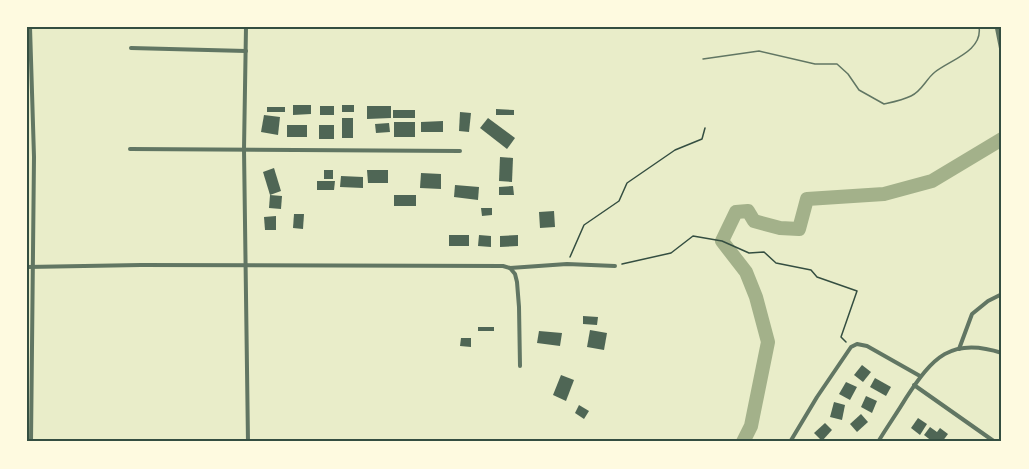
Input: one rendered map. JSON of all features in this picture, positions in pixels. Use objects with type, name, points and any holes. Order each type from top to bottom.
[{"type":"street","points":[[30,27],[28,36],[33,157],[30,268],[31,442]]},
{"type":"street","points":[[246,27],[244,149],[248,442]]},
{"type":"street","points":[[997,27],[1002,52]]},
{"type":"street","points":[[131,48],[246,51]]},
{"type":"street","points":[[130,149],[460,151]]},
{"type":"street","points":[[30,268],[141,265],[503,266],[510,268],[567,264],[615,266]]},
{"type":"street","points":[[510,268],[517,282],[520,366]]},
{"type":"street","points":[[959,349],[972,314],[988,301],[1002,294]]},
{"type":"street","points":[[790,442],[851,347],[857,344],[867,346],[920,376]]},
{"type":"street","points":[[878,442],[920,376],[940,356],[959,349],[974,347],[1002,353]]},
{"type":"street","points":[[914,385],[995,442]]},
{"type":"lane","points":[[703,59],[759,51],[815,64],[837,64],[848,74],[859,90],[884,104],[906,98],[918,91],[935,72],[972,48],[979,37],[979,27]]},
{"type":"path","points":[[567,264],[584,225],[620,201],[627,183],[675,150],[702,139],[705,128]]},
{"type":"path","points":[[615,266],[671,253],[693,236],[722,241],[749,253],[764,252],[776,263],[811,270],[817,277],[857,291],[841,337],[851,347]]},
{"type":"building","points":[[293,105],[311,105],[311,114],[293,115]]},
{"type":"building","points":[[342,105],[354,105],[354,112],[342,112]]},
{"type":"building","points":[[320,106],[334,106],[334,115],[320,115]]},
{"type":"building","points":[[367,106],[391,106],[391,118],[367,119]]},
{"type":"building","points":[[267,107],[285,107],[285,112],[267,112]]},
{"type":"building","points":[[496,109],[514,110],[514,115],[496,115]]},
{"type":"building","points":[[393,110],[415,110],[415,118],[393,118]]},
{"type":"building","points":[[460,112],[471,113],[469,132],[459,131]]},
{"type":"building","points":[[264,115],[280,117],[278,135],[261,132]]},
{"type":"building","points":[[342,118],[353,118],[353,138],[342,138]]},
{"type":"building","points":[[488,118],[515,138],[507,149],[480,128]]},
{"type":"building","points":[[443,121],[443,132],[421,132],[421,122]]},
{"type":"building","points":[[394,122],[415,122],[415,137],[394,137]]},
{"type":"building","points":[[389,123],[390,132],[376,133],[375,124]]},
{"type":"building","points":[[287,125],[307,125],[307,137],[287,137]]},
{"type":"building","points":[[319,125],[334,125],[334,139],[319,139]]},
{"type":"building","points":[[500,157],[513,158],[512,182],[499,181]]},
{"type":"building","points":[[274,168],[281,191],[270,195],[263,172]]},
{"type":"building","points":[[324,170],[333,170],[333,179],[324,179]]},
{"type":"building","points":[[367,170],[388,170],[388,183],[368,183]]},
{"type":"building","points":[[421,173],[441,174],[441,189],[420,188]]},
{"type":"building","points":[[341,176],[363,177],[363,188],[340,187]]},
{"type":"building","points":[[317,181],[335,181],[334,190],[317,190]]},
{"type":"building","points":[[455,185],[479,187],[478,200],[454,197]]},
{"type":"building","points":[[513,186],[514,195],[499,195],[499,187]]},
{"type":"building","points":[[270,195],[282,196],[281,209],[269,208]]},
{"type":"building","points":[[394,195],[416,195],[416,206],[394,206]]},
{"type":"building","points":[[481,208],[492,208],[492,215],[482,216]]},
{"type":"building","points":[[554,211],[555,227],[540,228],[539,212]]},
{"type":"building","points":[[294,214],[304,214],[303,229],[293,228]]},
{"type":"building","points":[[276,216],[276,230],[265,230],[264,217]]},
{"type":"building","points":[[449,235],[469,235],[469,246],[449,246]]},
{"type":"building","points":[[479,235],[491,236],[491,247],[478,246]]},
{"type":"building","points":[[518,235],[518,246],[500,247],[500,236]]},
{"type":"building","points":[[583,316],[598,317],[597,325],[583,324]]},
{"type":"building","points":[[478,327],[494,327],[494,331],[478,331]]},
{"type":"building","points":[[590,330],[607,333],[604,350],[587,347]]},
{"type":"building","points":[[539,331],[562,333],[560,346],[537,343]]},
{"type":"building","points":[[461,338],[471,338],[471,347],[460,346]]},
{"type":"building","points":[[862,365],[871,372],[863,382],[854,375]]},
{"type":"building","points":[[561,375],[574,380],[566,401],[553,395]]},
{"type":"building","points":[[875,378],[891,387],[886,396],[870,387]]},
{"type":"building","points":[[846,382],[857,387],[850,400],[839,394]]},
{"type":"building","points":[[866,396],[877,401],[872,413],[861,407]]},
{"type":"building","points":[[834,402],[845,405],[842,420],[830,417]]},
{"type":"building","points":[[579,405],[589,411],[584,419],[575,413]]},
{"type":"building","points":[[861,414],[868,422],[857,432],[850,424]]},
{"type":"building","points":[[918,418],[927,424],[920,435],[911,428]]},
{"type":"building","points":[[825,423],[832,430],[822,441],[814,433]]},
{"type":"building","points":[[930,427],[937,432],[940,428],[948,434],[942,442],[933,442],[924,435]]},
{"type":"waterway","points":[[743,442],[751,426],[768,342],[756,297],[746,272],[722,241],[736,212],[748,211],[754,221],[780,228],[799,229],[807,199],[884,194],[932,181],[1002,139]]}]
